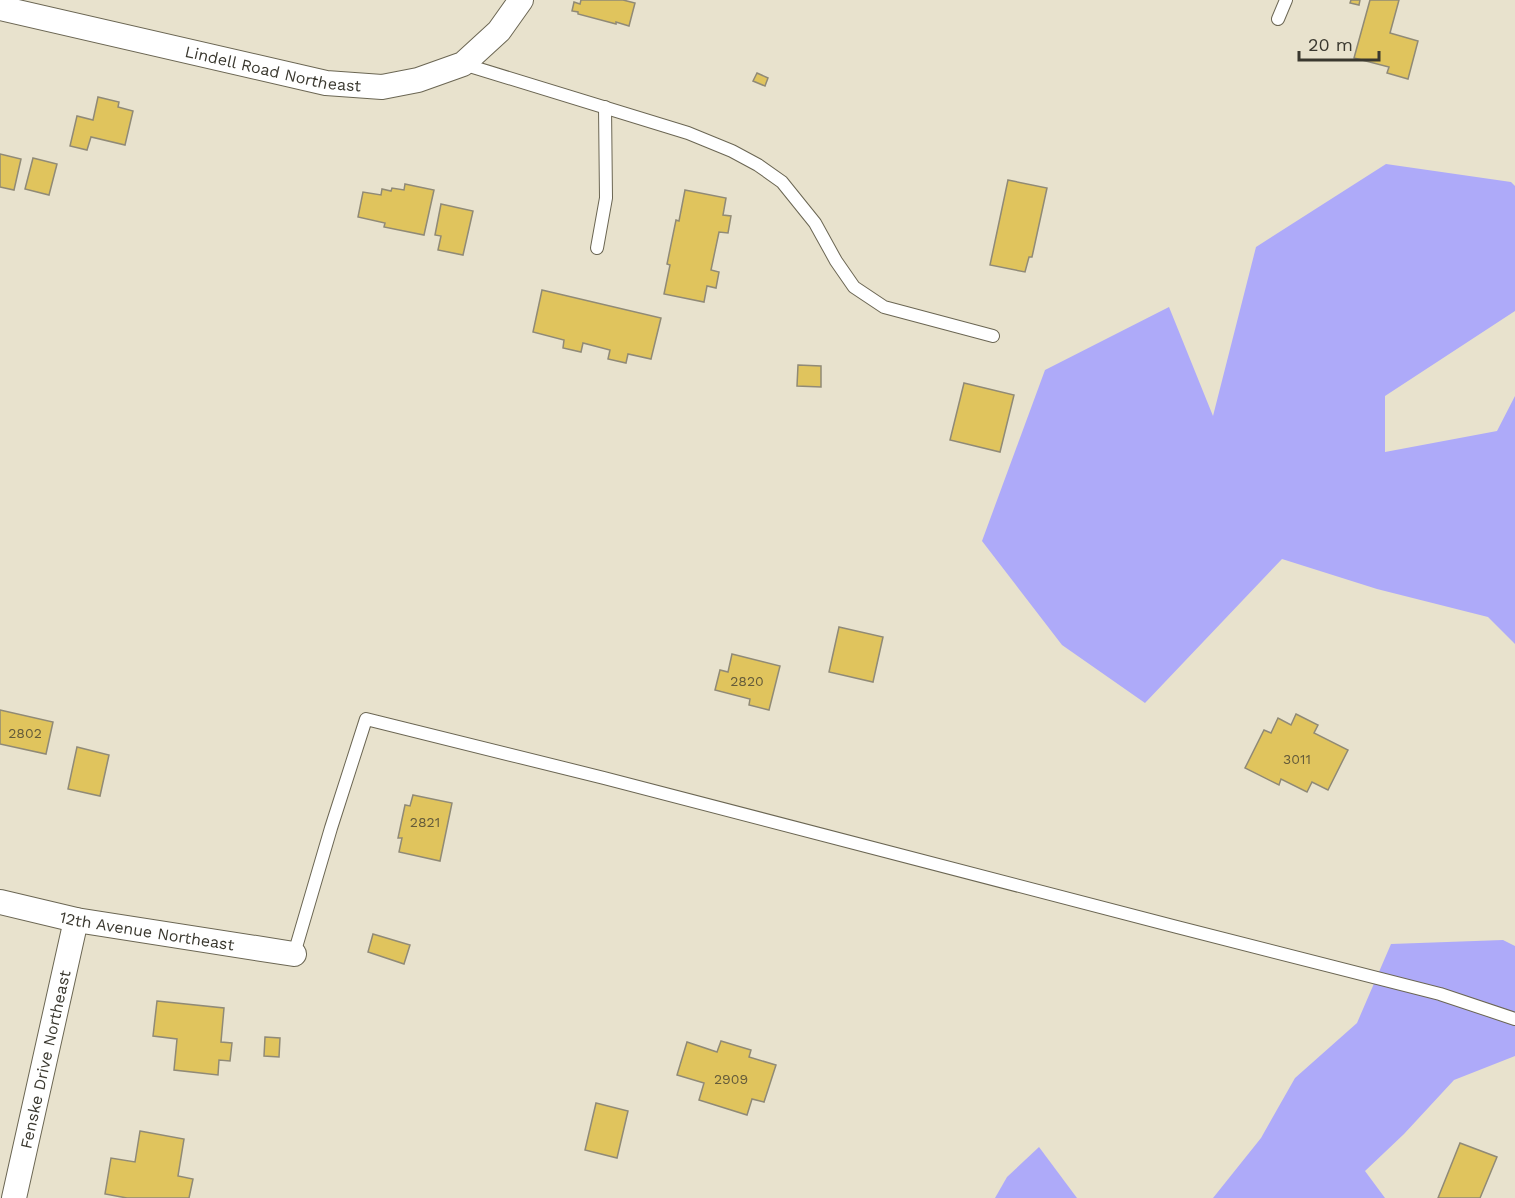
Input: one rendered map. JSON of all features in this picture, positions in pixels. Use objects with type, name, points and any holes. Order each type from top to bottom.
[{"type":"street","name":"Lindell Road Northeast","points":[[0,8],[326,83],[382,87],[418,80],[463,64],[499,31],[521,0]]},
{"type":"street","name":"12th Avenue Northeast","points":[[0,902],[76,920],[294,954]]},
{"type":"street","name":"Fenske Drive Northeast","points":[[14,1198],[76,920]]},
{"type":"lane","points":[[1278,20],[1286,0]]},
{"type":"lane","points":[[463,64],[688,133],[732,151],[758,165],[782,182],[815,223],[836,261],[854,287],[884,307],[993,336]]},
{"type":"lane","points":[[597,248],[606,198],[605,107]]},
{"type":"lane","points":[[294,954],[366,719],[604,778],[1440,994],[1515,1019]]},
{"type":"shaded area","points":[[1386,164],[1511,182],[1515,186],[1515,311],[1385,396],[1385,452],[1497,431],[1515,396],[1515,644],[1488,617],[1377,589],[1282,559],[1145,703],[1062,645],[982,541],[1045,370],[1169,307],[1213,416],[1256,247]]},
{"type":"shaded area","points":[[1503,940],[1515,946],[1515,1056],[1454,1080],[1404,1134],[1365,1171],[1385,1198],[1213,1198],[1261,1138],[1295,1078],[1357,1023],[1391,944]]},
{"type":"shaded area","points":[[1039,1147],[1077,1198],[995,1198],[1007,1177]]},
{"type":"building","points":[[581,0],[623,0],[635,3],[629,26],[572,11],[574,2],[580,4]]},
{"type":"building","points":[[1351,0],[1360,0],[1359,5],[1350,3]]},
{"type":"building","points":[[1370,0],[1399,0],[1390,33],[1418,41],[1408,79],[1387,73],[1389,67],[1354,58]]},
{"type":"building","points":[[757,73],[768,78],[765,86],[753,81]]},
{"type":"building","points":[[98,97],[119,102],[118,107],[133,111],[125,145],[91,137],[87,150],[70,146],[77,116],[93,120]]},
{"type":"building","points":[[0,154],[21,159],[14,190],[0,187]]},
{"type":"building","points":[[33,158],[57,164],[49,195],[25,189]]},
{"type":"building","points":[[1008,180],[1047,188],[1032,257],[1029,257],[1025,272],[990,265]]},
{"type":"building","points":[[405,184],[434,190],[424,235],[384,227],[385,223],[358,217],[363,192],[381,195],[382,189],[404,190]]},
{"type":"building","points":[[685,190],[726,198],[723,215],[731,216],[728,233],[719,232],[711,270],[719,272],[716,288],[707,286],[704,302],[664,294],[670,265],[667,264]]},
{"type":"building","points":[[441,204],[473,211],[463,255],[438,250],[441,236],[435,235]]},
{"type":"building","points":[[542,290],[661,318],[651,359],[628,354],[626,363],[608,359],[610,350],[583,343],[581,352],[563,348],[564,340],[533,332]]},
{"type":"building","points":[[798,365],[821,366],[821,387],[797,386]]},
{"type":"building","points":[[964,383],[1014,395],[1000,452],[950,440]]},
{"type":"building","points":[[839,627],[883,637],[873,682],[829,672]]},
{"type":"building","points":[[732,654],[780,666],[769,710],[749,705],[750,699],[715,690],[720,670],[728,672]]},
{"type":"building","points":[[0,710],[53,722],[46,754],[0,744]]},
{"type":"building","points":[[1296,714],[1318,725],[1314,733],[1348,750],[1328,790],[1312,782],[1307,792],[1281,779],[1279,785],[1245,768],[1264,730],[1271,733],[1278,718],[1291,725]]},
{"type":"building","points":[[77,747],[109,755],[100,796],[68,789]]},
{"type":"building","points":[[413,795],[452,803],[440,861],[399,852],[402,838],[398,838],[405,805],[410,806]]},
{"type":"building","points":[[373,934],[410,945],[404,964],[368,952]]},
{"type":"building","points":[[157,1001],[224,1008],[221,1042],[232,1043],[230,1061],[219,1060],[218,1075],[174,1070],[177,1039],[153,1036]]},
{"type":"building","points":[[265,1037],[280,1038],[279,1057],[264,1056]]},
{"type":"building","points":[[721,1041],[751,1050],[749,1057],[776,1065],[764,1102],[752,1099],[747,1115],[699,1100],[704,1083],[677,1075],[687,1042],[717,1052]]},
{"type":"building","points":[[596,1103],[628,1111],[617,1158],[585,1150]]},
{"type":"building","points":[[140,1131],[184,1139],[178,1176],[193,1179],[189,1198],[127,1198],[105,1194],[111,1158],[135,1162]]},
{"type":"building","points":[[1460,1143],[1497,1157],[1480,1198],[1438,1198]]}]
